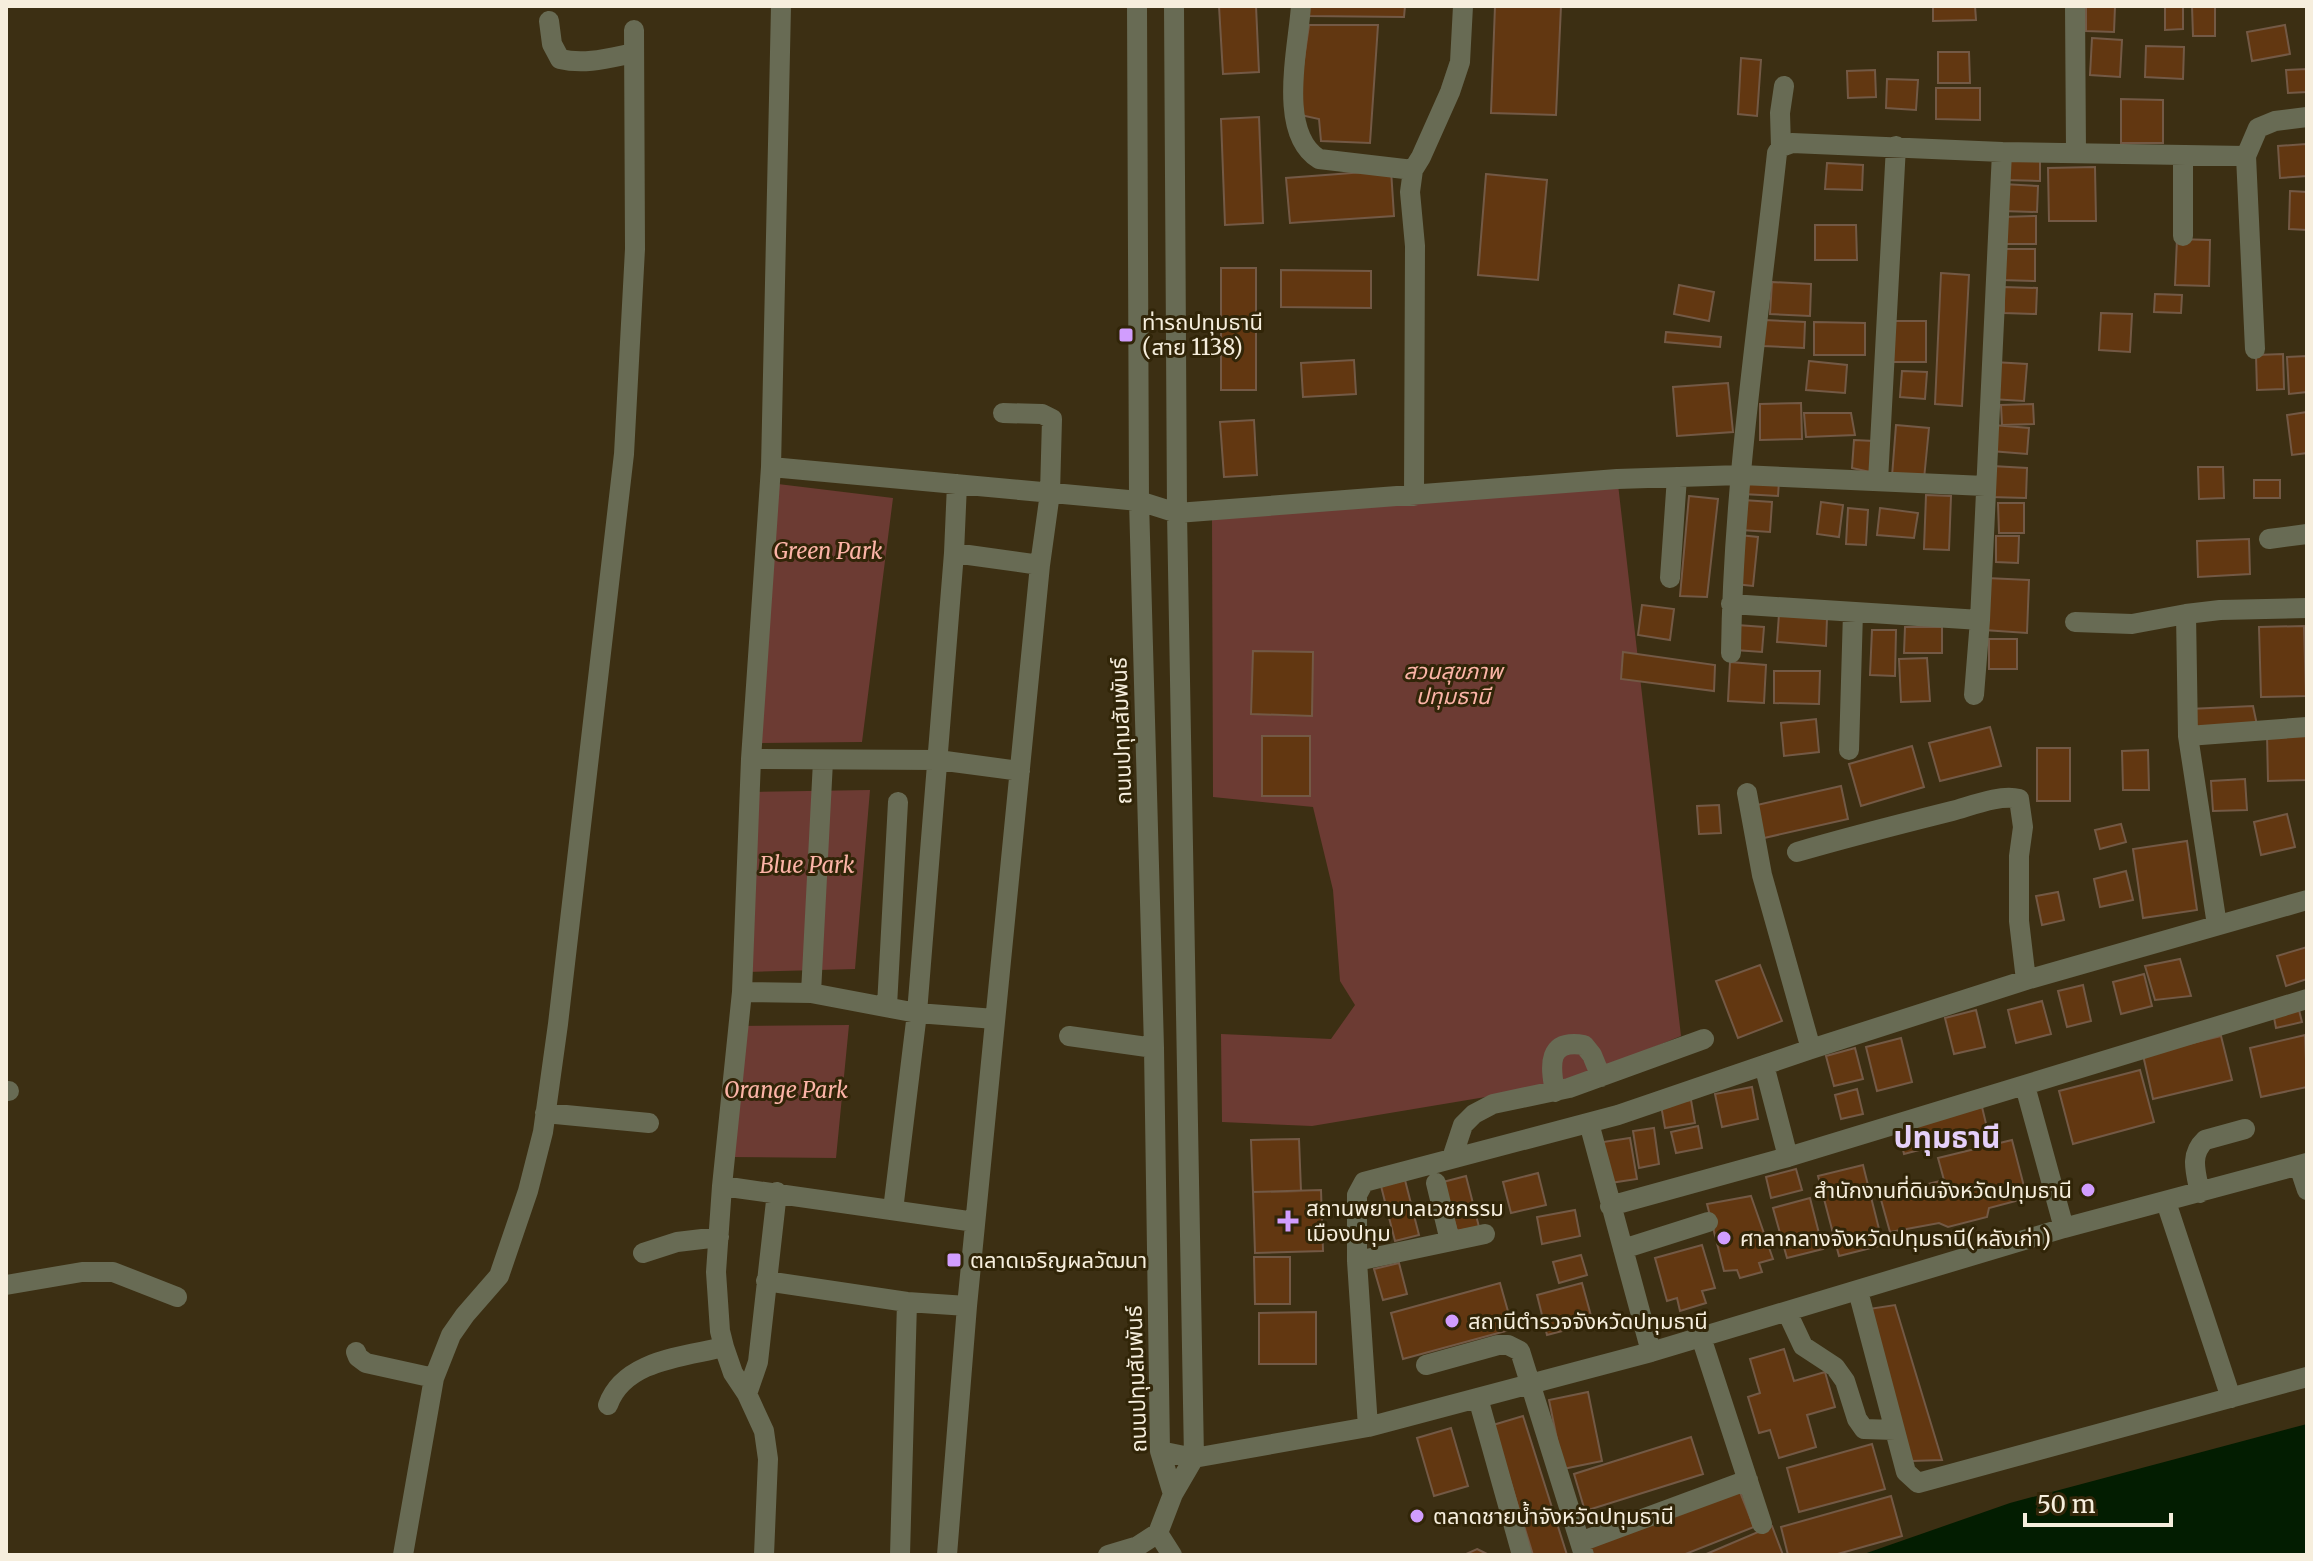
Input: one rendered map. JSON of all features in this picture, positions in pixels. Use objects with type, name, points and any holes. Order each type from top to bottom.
[{"type":"street","points":[[764,1555],[768,1459],[764,1431],[747,1394],[733,1373],[724,1347],[716,1272],[742,992],[751,759],[771,467],[781,6]]},
{"type":"street","name":"ถนนปทุมสัมพันธ์","points":[[1137,6],[1139,501],[1154,1048],[1160,1451],[1173,1494]]},
{"type":"street","points":[[1108,1555],[1138,1546],[1158,1533],[1173,1494],[1194,1458],[1177,513],[1174,6]]},
{"type":"street","points":[[1301,6],[1293,107],[1298,136],[1306,151],[1319,159],[1413,170]]},
{"type":"street","points":[[1414,496],[1415,246],[1410,192],[1413,170],[1450,92],[1460,62],[1463,6]]},
{"type":"street","points":[[2075,6],[2076,152]]},
{"type":"street","points":[[549,21],[552,44],[560,59],[588,62],[634,53]]},
{"type":"street","points":[[403,1555],[434,1378],[451,1335],[499,1276],[528,1191],[545,1113],[624,454],[635,249],[634,30]]},
{"type":"street","points":[[1731,653],[1731,604],[1741,475],[1777,153],[1781,147],[1780,113],[1784,86]]},
{"type":"street","points":[[2255,349],[2246,156],[2258,128],[2275,121],[2307,117]]},
{"type":"street","points":[[1781,147],[1792,143],[2002,152],[2246,156]]},
{"type":"street","points":[[1878,481],[1896,146]]},
{"type":"street","points":[[1974,695],[2002,152]]},
{"type":"street","points":[[2183,155],[2183,236]]},
{"type":"street","points":[[947,1555],[975,1222],[1040,565],[1050,493],[1052,419],[1042,414],[1003,413]]},
{"type":"street","points":[[771,467],[1139,501],[1177,513],[1617,479],[1741,475],[1985,486]]},
{"type":"street","points":[[1670,578],[1677,477]]},
{"type":"street","points":[[893,1210],[917,1013],[932,844],[957,484]]},
{"type":"street","points":[[2269,539],[2307,534]]},
{"type":"street","points":[[954,553],[1040,565]]},
{"type":"street","points":[[1731,604],[1980,620]]},
{"type":"street","points":[[2075,622],[2132,624],[2220,610],[2307,608]]},
{"type":"street","points":[[1849,750],[1853,612]]},
{"type":"street","points":[[2186,614],[2188,736],[2217,925]]},
{"type":"street","points":[[2188,736],[2307,727]]},
{"type":"street","points":[[751,759],[938,760],[1020,771]]},
{"type":"street","points":[[811,993],[823,761]]},
{"type":"street","points":[[1747,793],[1765,888],[1811,1049]]},
{"type":"street","points":[[1797,852],[1860,833],[1984,803],[2012,797],[2019,799],[2023,827],[2019,856],[2019,921],[2026,980]]},
{"type":"street","points":[[887,1006],[898,802]]},
{"type":"street","points":[[896,845],[932,844]]},
{"type":"street","points":[[1368,1427],[1357,1261],[1357,1195],[1361,1186],[1370,1179],[1589,1123],[2026,980],[2307,900]]},
{"type":"street","points":[[742,992],[811,993],[917,1013],[995,1019]]},
{"type":"street","points":[[1610,1206],[1788,1157],[2307,999]]},
{"type":"street","points":[[1069,1036],[1154,1048]]},
{"type":"street","points":[[1452,1158],[1463,1125],[1474,1114],[1493,1104],[1555,1092],[1704,1039]]},
{"type":"street","points":[[1555,1092],[1550,1067],[1554,1054],[1561,1046],[1573,1043],[1584,1045],[1601,1077]]},
{"type":"street","points":[[1764,1065],[1788,1157]]},
{"type":"street","points":[[2025,1086],[2064,1228]]},
{"type":"street","points":[[545,1113],[649,1123]]},
{"type":"street","points":[[1589,1123],[1651,1352]]},
{"type":"street","points":[[2200,1193],[2194,1164],[2200,1144],[2245,1129]]},
{"type":"street","points":[[1160,1451],[1194,1458],[1368,1427],[1651,1352],[2064,1228],[2303,1165],[2307,1190]]},
{"type":"street","points":[[1436,1183],[1450,1241]]},
{"type":"street","points":[[722,1186],[975,1222]]},
{"type":"street","points":[[747,1394],[758,1362],[777,1192]]},
{"type":"street","points":[[2166,1202],[2231,1398]]},
{"type":"street","points":[[1623,1249],[1708,1222]]},
{"type":"street","points":[[1357,1261],[1485,1234]]},
{"type":"street","points":[[643,1253],[677,1242],[719,1237]]},
{"type":"street","points":[[6,1285],[82,1272],[113,1272],[177,1297]]},
{"type":"street","points":[[766,1281],[907,1302],[967,1306]]},
{"type":"street","points":[[1858,1291],[1906,1472],[1918,1483],[2307,1377]]},
{"type":"street","points":[[900,1555],[907,1302]]},
{"type":"street","points":[[1787,1312],[1803,1346],[1835,1367],[1845,1381],[1857,1419],[1864,1429],[1895,1430]]},
{"type":"street","points":[[1701,1337],[1762,1524]]},
{"type":"street","points":[[1426,1365],[1498,1345],[1508,1345],[1520,1351],[1582,1549],[1748,1480]]},
{"type":"street","points":[[608,1405],[619,1383],[634,1372],[724,1347]]},
{"type":"street","points":[[356,1352],[366,1363],[434,1378]]},
{"type":"street","points":[[1478,1398],[1522,1555]]},
{"type":"street","points":[[1158,1533],[1172,1555]]},
{"type":"green space","name":"Green Park","points":[[778,484],[893,498],[862,742],[752,743]]},
{"type":"green space","name":"สวนสุขภาพ ปทุมธานี","points":[[1618,484],[1681,1036],[1563,1084],[1312,1126],[1222,1122],[1221,1034],[1331,1039],[1355,1005],[1340,981],[1333,890],[1313,807],[1213,797],[1212,517]]},
{"type":"green space","name":"Blue Park","points":[[870,790],[855,969],[747,972],[753,792]]},
{"type":"green space","name":"Orange Park","points":[[849,1025],[836,1158],[728,1157],[733,1026]]},
{"type":"shaded area","points":[[2307,1424],[2307,1555],[1861,1555],[2010,1503]]},
{"type":"building","points":[[1219,6],[1256,6],[1259,72],[1223,74]]},
{"type":"building","points":[[1309,6],[1405,6],[1404,17],[1308,16]]},
{"type":"building","points":[[1495,6],[1561,6],[1556,115],[1491,113]]},
{"type":"building","points":[[1933,6],[1975,6],[1976,20],[1933,21]]},
{"type":"building","points":[[2086,6],[2115,6],[2114,32],[2086,31]]},
{"type":"building","points":[[2165,6],[2183,6],[2183,29],[2165,30]]},
{"type":"building","points":[[2192,6],[2215,6],[2215,36],[2193,36]]},
{"type":"building","points":[[1309,25],[1378,25],[1370,143],[1321,141],[1319,119],[1296,114]]},
{"type":"building","points":[[2285,25],[2290,54],[2252,61],[2247,32]]},
{"type":"building","points":[[2092,38],[2122,40],[2120,77],[2090,75]]},
{"type":"building","points":[[2146,46],[2184,47],[2183,79],[2145,77]]},
{"type":"building","points":[[1938,52],[1969,52],[1970,83],[1938,83]]},
{"type":"building","points":[[1741,58],[1761,60],[1757,116],[1738,114]]},
{"type":"building","points":[[2307,69],[2307,92],[2288,93],[2286,70]]},
{"type":"building","points":[[1875,70],[1876,97],[1848,98],[1847,71]]},
{"type":"building","points":[[1887,79],[1918,80],[1916,110],[1886,108]]},
{"type":"building","points":[[1936,88],[1980,88],[1980,120],[1936,119]]},
{"type":"building","points":[[2121,99],[2163,100],[2163,143],[2121,143]]},
{"type":"building","points":[[1259,117],[1263,223],[1225,225],[1221,119]]},
{"type":"building","points":[[2306,144],[2307,176],[2280,178],[2278,146]]},
{"type":"building","points":[[2003,159],[2040,160],[2040,181],[2003,180]]},
{"type":"building","points":[[1827,163],[1863,165],[1862,190],[1825,189]]},
{"type":"building","points":[[2095,167],[2096,221],[2049,221],[2048,168]]},
{"type":"building","points":[[1391,170],[1394,216],[1290,223],[1286,178]]},
{"type":"building","points":[[1486,174],[1547,180],[1538,280],[1478,275]]},
{"type":"building","points":[[2003,184],[2038,186],[2037,212],[2002,211]]},
{"type":"building","points":[[2290,191],[2307,192],[2307,230],[2289,229]]},
{"type":"building","points":[[2036,216],[2036,244],[2002,244],[2002,217]]},
{"type":"building","points":[[1815,225],[1856,225],[1857,260],[1815,260]]},
{"type":"building","points":[[2177,239],[2210,240],[2209,286],[2175,285]]},
{"type":"building","points":[[2002,249],[2035,249],[2035,281],[2001,280]]},
{"type":"building","points":[[1221,268],[1256,268],[1256,390],[1221,390]]},
{"type":"building","points":[[1281,270],[1371,271],[1371,308],[1281,307]]},
{"type":"building","points":[[1941,273],[1969,275],[1962,406],[1935,404]]},
{"type":"building","points":[[1772,282],[1811,284],[1810,316],[1770,314]]},
{"type":"building","points":[[1679,285],[1714,292],[1709,321],[1674,314]]},
{"type":"building","points":[[2004,287],[2037,288],[2036,314],[2004,313]]},
{"type":"building","points":[[2155,294],[2182,295],[2181,313],[2154,312]]},
{"type":"building","points":[[2101,313],[2132,314],[2130,352],[2099,350]]},
{"type":"building","points":[[1764,320],[1805,322],[1804,348],[1763,346]]},
{"type":"building","points":[[1890,321],[1926,321],[1926,362],[1891,362]]},
{"type":"building","points":[[1814,322],[1865,323],[1865,355],[1814,355]]},
{"type":"building","points":[[1666,332],[1721,337],[1720,347],[1665,342]]},
{"type":"building","points":[[2283,354],[2284,389],[2257,390],[2256,355]]},
{"type":"building","points":[[2307,356],[2307,392],[2289,394],[2287,357]]},
{"type":"building","points":[[1354,360],[1356,394],[1303,397],[1301,363]]},
{"type":"building","points":[[1809,361],[1847,365],[1845,393],[1806,390]]},
{"type":"building","points":[[1994,362],[2027,364],[2024,401],[1991,399]]},
{"type":"building","points":[[1902,371],[1927,372],[1925,399],[1900,397]]},
{"type":"building","points":[[1728,383],[1733,432],[1677,436],[1673,387]]},
{"type":"building","points":[[1801,403],[1802,439],[1760,440],[1760,404]]},
{"type":"building","points":[[2033,404],[2034,424],[2002,425],[2001,405]]},
{"type":"building","points":[[2307,412],[2307,453],[2292,455],[2287,415]]},
{"type":"building","points":[[1804,413],[1851,413],[1855,435],[1806,437]]},
{"type":"building","points":[[1254,420],[1257,475],[1224,477],[1220,422]]},
{"type":"building","points":[[1896,425],[1929,428],[1924,479],[1892,476]]},
{"type":"building","points":[[1993,425],[2029,428],[2027,454],[1991,451]]},
{"type":"building","points":[[1854,440],[1874,441],[1870,472],[1852,468]]},
{"type":"building","points":[[1992,466],[2027,468],[2026,498],[1991,497]]},
{"type":"building","points":[[2198,467],[2223,467],[2224,498],[2199,499]]},
{"type":"building","points":[[1744,478],[1779,481],[1778,496],[1743,494]]},
{"type":"building","points":[[2254,480],[2280,480],[2280,498],[2254,498]]},
{"type":"building","points":[[1926,495],[1951,496],[1949,550],[1924,549]]},
{"type":"building","points":[[1689,496],[1718,499],[1707,597],[1680,596]]},
{"type":"building","points":[[1743,500],[1772,502],[1770,532],[1741,530]]},
{"type":"building","points":[[1821,502],[1843,505],[1839,537],[1817,534]]},
{"type":"building","points":[[1998,503],[2024,503],[2024,533],[1999,533]]},
{"type":"building","points":[[1848,508],[1868,510],[1866,545],[1846,544]]},
{"type":"building","points":[[1880,508],[1918,513],[1914,538],[1877,535]]},
{"type":"building","points":[[1739,535],[1758,537],[1753,586],[1735,584]]},
{"type":"building","points":[[1996,536],[2019,536],[2018,563],[1996,562]]},
{"type":"building","points":[[2249,539],[2250,574],[2198,577],[2197,541]]},
{"type":"building","points":[[1986,578],[2029,580],[2027,633],[1984,630]]},
{"type":"building","points":[[1642,605],[1674,609],[1670,640],[1638,635]]},
{"type":"building","points":[[1779,614],[1827,618],[1826,646],[1777,642]]},
{"type":"building","points":[[1737,625],[1764,627],[1762,652],[1735,650]]},
{"type":"building","points":[[2304,626],[2306,696],[2261,697],[2259,627]]},
{"type":"building","points":[[1905,627],[1942,627],[1942,653],[1904,653]]},
{"type":"building","points":[[1872,630],[1896,630],[1895,676],[1870,675]]},
{"type":"building","points":[[1989,639],[2017,639],[2017,669],[1989,669]]},
{"type":"building","points":[[1253,651],[1313,652],[1312,716],[1251,714]]},
{"type":"building","points":[[1623,652],[1715,665],[1714,691],[1621,679]]},
{"type":"building","points":[[1927,658],[1930,701],[1901,702],[1899,659]]},
{"type":"building","points":[[1730,662],[1766,665],[1764,703],[1728,701]]},
{"type":"building","points":[[1774,671],[1820,671],[1819,704],[1774,703]]},
{"type":"building","points":[[2253,706],[2257,725],[2190,730],[2189,709]]},
{"type":"building","points":[[1816,719],[1819,752],[1784,756],[1781,723]]},
{"type":"building","points":[[1990,727],[2001,766],[1940,781],[1929,743]]},
{"type":"building","points":[[2267,734],[2307,734],[2307,780],[2268,781]]},
{"type":"building","points":[[1262,736],[1310,736],[1310,796],[1262,796]]},
{"type":"building","points":[[1912,746],[1924,787],[1861,806],[1849,764]]},
{"type":"building","points":[[2037,748],[2070,748],[2070,801],[2037,801]]},
{"type":"building","points":[[2148,750],[2149,790],[2123,790],[2122,751]]},
{"type":"building","points":[[2245,779],[2247,810],[2213,811],[2211,781]]},
{"type":"building","points":[[1841,786],[1848,819],[1764,838],[1757,805]]},
{"type":"building","points":[[1719,805],[1721,833],[1699,834],[1697,806]]},
{"type":"building","points":[[2287,814],[2295,847],[2261,855],[2254,822]]},
{"type":"building","points":[[2121,824],[2126,842],[2100,849],[2095,830]]},
{"type":"building","points":[[2187,841],[2197,910],[2143,918],[2133,849]]},
{"type":"building","points":[[2126,871],[2133,900],[2100,907],[2094,879]]},
{"type":"building","points":[[2058,892],[2064,920],[2042,925],[2036,896]]},
{"type":"building","points":[[2307,947],[2307,979],[2286,986],[2277,956]]},
{"type":"building","points":[[2180,959],[2191,996],[2155,1000],[2145,966]]},
{"type":"building","points":[[1760,965],[1782,1021],[1738,1038],[1716,981]]},
{"type":"building","points":[[2144,974],[2152,1006],[2121,1014],[2113,982]]},
{"type":"building","points":[[2083,985],[2091,1021],[2067,1027],[2058,991]]},
{"type":"building","points":[[2042,1001],[2051,1034],[2016,1043],[2008,1010]]},
{"type":"building","points":[[2298,1006],[2302,1022],[2276,1028],[2273,1012]]},
{"type":"building","points":[[1976,1010],[1985,1047],[1954,1054],[1945,1018]]},
{"type":"building","points":[[2305,1035],[2307,1087],[2261,1097],[2250,1048]]},
{"type":"building","points":[[2221,1036],[2232,1080],[2153,1099],[2143,1055]]},
{"type":"building","points":[[1901,1038],[1912,1082],[1877,1091],[1866,1047]]},
{"type":"building","points":[[1855,1048],[1863,1079],[1834,1086],[1826,1056]]},
{"type":"building","points":[[2140,1070],[2154,1122],[2073,1144],[2059,1091]]},
{"type":"building","points":[[1752,1087],[1758,1119],[1722,1127],[1715,1094]]},
{"type":"building","points":[[1857,1089],[1863,1114],[1841,1119],[1835,1095]]},
{"type":"building","points":[[1691,1100],[1695,1123],[1665,1128],[1661,1105]]},
{"type":"building","points":[[1982,1107],[1988,1132],[1904,1154],[1898,1129]]},
{"type":"building","points":[[1698,1126],[1702,1148],[1676,1153],[1671,1132]]},
{"type":"building","points":[[1654,1128],[1659,1164],[1639,1168],[1633,1131]]},
{"type":"building","points":[[1630,1138],[1637,1179],[1610,1183],[1603,1142]]},
{"type":"building","points":[[1299,1139],[1301,1191],[1253,1192],[1251,1140]]},
{"type":"building","points":[[2012,1140],[2027,1198],[1989,1208],[1987,1217],[1948,1227],[1939,1223],[1890,1232],[1880,1196],[1944,1180],[1938,1158]]},
{"type":"building","points":[[1863,1165],[1883,1245],[1839,1256],[1818,1176]]},
{"type":"building","points":[[1796,1169],[1802,1190],[1771,1198],[1766,1177]]},
{"type":"building","points":[[1538,1173],[1546,1205],[1511,1213],[1503,1182]]},
{"type":"building","points":[[1466,1176],[1479,1227],[1457,1231],[1443,1182]]},
{"type":"building","points":[[1405,1180],[1419,1235],[1395,1241],[1381,1186]]},
{"type":"building","name":"สถานพยาบาลเวชกรรม เมืองปทุม","points":[[1321,1190],[1323,1251],[1255,1253],[1253,1192]]},
{"type":"building","points":[[1751,1196],[1773,1259],[1759,1263],[1762,1272],[1740,1278],[1737,1270],[1724,1271],[1707,1204]]},
{"type":"building","points":[[1810,1198],[1823,1249],[1787,1258],[1773,1208]]},
{"type":"building","points":[[1575,1210],[1580,1236],[1542,1244],[1537,1217]]},
{"type":"building","points":[[1702,1245],[1715,1288],[1702,1291],[1706,1303],[1680,1311],[1677,1298],[1667,1301],[1655,1258]]},
{"type":"building","points":[[1581,1255],[1587,1275],[1559,1283],[1553,1262]]},
{"type":"building","points":[[1254,1257],[1290,1257],[1290,1304],[1255,1304]]},
{"type":"building","points":[[1399,1263],[1407,1294],[1383,1300],[1374,1269]]},
{"type":"building","name":"สถานีตำรวจจังหวัดปทุมธานี","points":[[1500,1283],[1513,1329],[1403,1359],[1391,1313]]},
{"type":"building","points":[[1582,1283],[1593,1323],[1547,1335],[1537,1295]]},
{"type":"building","points":[[1895,1305],[1942,1460],[1911,1461],[1869,1309]]},
{"type":"building","points":[[1316,1312],[1316,1364],[1259,1364],[1259,1313]]},
{"type":"building","points":[[1784,1349],[1794,1381],[1825,1372],[1835,1407],[1807,1415],[1816,1447],[1779,1458],[1770,1430],[1759,1433],[1748,1397],[1760,1393],[1750,1359]]},
{"type":"building","points":[[1588,1392],[1602,1461],[1563,1469],[1549,1400]]},
{"type":"building","points":[[1523,1416],[1567,1555],[1533,1555],[1493,1425]]},
{"type":"building","points":[[1451,1428],[1468,1486],[1434,1496],[1417,1438]]},
{"type":"building","points":[[1691,1437],[1703,1474],[1585,1511],[1574,1474]]},
{"type":"building","points":[[1872,1444],[1885,1489],[1799,1512],[1787,1468]]},
{"type":"building","points":[[1738,1487],[1754,1527],[1683,1555],[1591,1555],[1588,1546]]},
{"type":"building","points":[[1891,1496],[1902,1536],[1834,1555],[1788,1555],[1781,1527]]},
{"type":"building","points":[[1772,1526],[1783,1555],[1704,1555]]},
{"type":"building","points":[[1477,1549],[1489,1555],[1464,1555]]},
{"type":"place","name":"ท่ารถปทุมธานี (สาย 1138)","points":[[1126,335]]},
{"type":"place","name":"สำนักงานที่ดินจังหวัดปทุมธานี","points":[[2088,1190]]},
{"type":"place","name":"สถานพยาบาลเวชกรรม เมืองปทุม","points":[[1288,1221]]},
{"type":"place","name":"ศาลากลางจังหวัดปทุมธานี(หลังเก่า)","points":[[1724,1238]]},
{"type":"place","name":"ตลาดเจริญผลวัฒนา","points":[[954,1260]]},
{"type":"place","name":"สถานีตำรวจจังหวัดปทุมธานี","points":[[1452,1321]]},
{"type":"place","name":"ตลาดชายน้ำจังหวัดปทุมธานี","points":[[1417,1516]]},
{"type":"district","name":"ปทุมธานี","points":[[1947,1138]]}]
